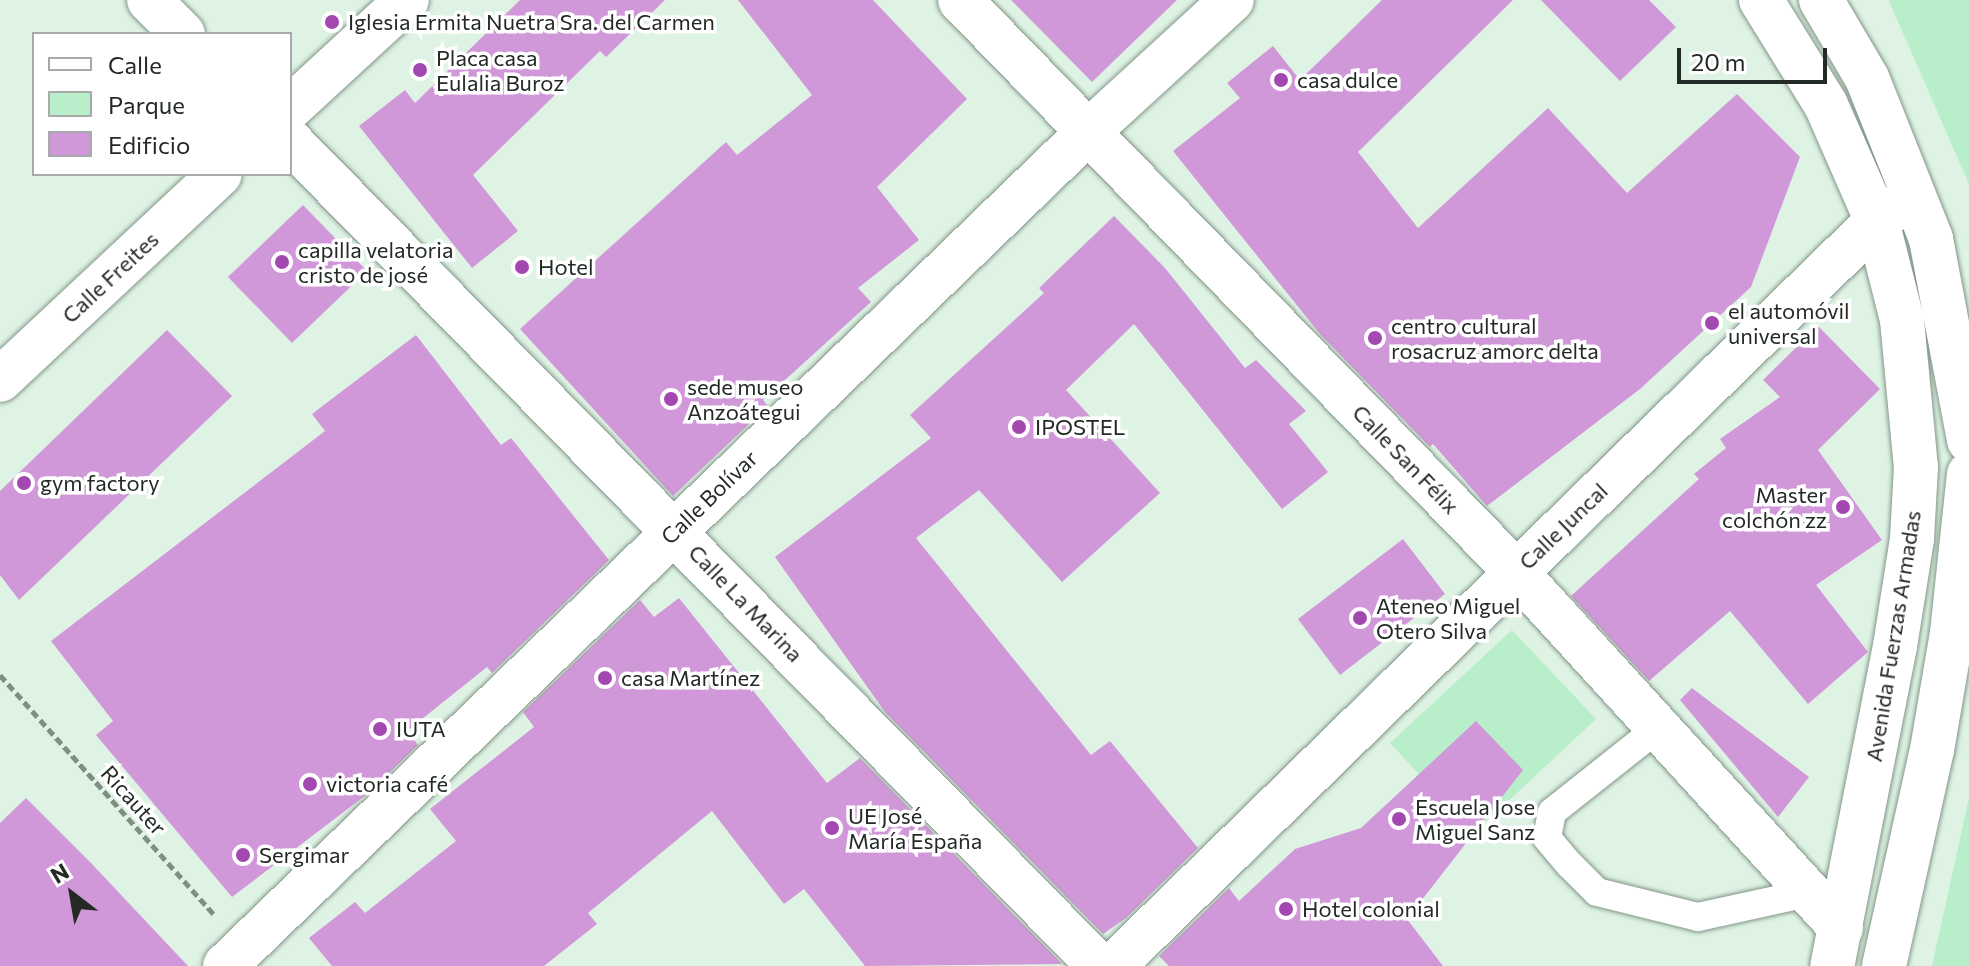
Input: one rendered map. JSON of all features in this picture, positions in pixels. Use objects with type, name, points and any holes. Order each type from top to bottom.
[{"type":"street","points":[[149,0],[181,32]]},
{"type":"street","points":[[292,106],[407,0]]},
{"type":"street","name":"Calle San Félix","points":[[960,0],[1516,572],[1808,893],[1836,947]]},
{"type":"street","name":"Calle Bolívar","points":[[244,960],[675,530],[1088,132],[1232,0]]},
{"type":"street","name":"Avenida Fuerzas Armadas","points":[[1761,0],[1833,117],[1877,221],[1902,320],[1916,467],[1900,616],[1836,947]]},
{"type":"street","points":[[1821,0],[1867,78],[1916,194],[1949,312],[1969,440]]},
{"type":"street","name":"Calle La Marina","points":[[292,143],[675,530],[1099,966]]},
{"type":"street","name":"Calle Freites","points":[[0,380],[218,176]]},
{"type":"street","name":"Calle Juncal","points":[[1113,966],[1877,221],[1916,194]]},
{"type":"street","points":[[1884,966],[1934,735],[1969,474]]},
{"type":"lane","points":[[1658,728],[1552,812],[1547,838],[1570,865],[1597,892],[1698,917],[1808,893]]},
{"type":"path","name":"Ricauter","points":[[0,675],[244,960]]},
{"type":"green space","points":[[1969,0],[1969,184],[1889,1]]},
{"type":"green space","points":[[1512,630],[1596,719],[1474,833],[1390,743]]},
{"type":"green space","points":[[1969,798],[1969,966],[1932,966]]},
{"type":"building","points":[[520,0],[665,0],[606,57],[600,51],[473,175],[518,231],[472,268],[359,126],[405,90],[415,103]]},
{"type":"building","points":[[738,0],[873,0],[967,99],[877,187],[919,240],[858,288],[871,302],[763,400],[768,406],[673,496],[520,329],[726,142],[737,155],[812,95]]},
{"type":"building","points":[[1011,0],[1177,0],[1092,82]]},
{"type":"building","points":[[1382,0],[1513,0],[1358,152],[1418,228],[1548,108],[1627,193],[1737,94],[1800,157],[1751,287],[1640,389],[1487,506],[1433,444],[1430,447],[1320,334],[1173,151],[1240,98],[1227,83],[1273,46],[1300,80]]},
{"type":"building","points":[[1541,0],[1649,0],[1676,27],[1620,81]]},
{"type":"building","points":[[303,205],[367,271],[292,343],[228,277]]},
{"type":"building","points":[[1114,216],[1165,268],[1245,368],[1256,360],[1306,411],[1289,424],[1328,472],[1282,509],[1134,324],[1066,390],[1160,493],[1062,582],[979,490],[916,538],[1091,755],[1110,741],[1198,848],[1126,918],[1103,934],[885,712],[775,557],[931,438],[910,415],[1044,293],[1039,288]]},
{"type":"building","points":[[1818,326],[1880,389],[1818,450],[1882,540],[1816,585],[1868,652],[1808,704],[1730,611],[1649,681],[1571,596],[1699,479],[1694,474],[1726,448],[1720,439],[1780,397],[1763,380]]},
{"type":"building","points":[[167,330],[232,396],[19,600],[0,575],[0,491]]},
{"type":"building","points":[[416,335],[501,445],[511,438],[609,560],[492,673],[487,667],[407,731],[418,745],[366,795],[232,897],[96,735],[113,721],[51,641],[325,431],[312,414]]},
{"type":"building","points":[[1403,539],[1445,594],[1340,675],[1298,619]]},
{"type":"building","points":[[679,598],[827,783],[860,758],[1062,964],[865,966],[804,889],[784,904],[712,811],[588,913],[597,924],[544,966],[332,966],[309,938],[355,902],[365,913],[456,841],[430,809],[534,727],[523,712],[640,600],[654,617]]},
{"type":"building","points":[[1692,688],[1809,777],[1778,817],[1680,700]]},
{"type":"building","points":[[1476,721],[1523,770],[1407,919],[1443,966],[1169,966],[1159,956],[1229,888],[1239,901],[1295,849],[1361,828]]},
{"type":"building","points":[[26,798],[188,966],[0,966],[0,823]]},
{"type":"place","name":"Iglesia Ermita Nuetra Sra. del Carmen","points":[[332,22]]},
{"type":"place","name":"Placa casa Eulalia Buroz","points":[[420,70]]},
{"type":"place","name":"casa dulce","points":[[1281,80]]},
{"type":"place","name":"capilla velatoria cristo de josé","points":[[282,262]]},
{"type":"place","name":"Hotel","points":[[522,267]]},
{"type":"place","name":"el automóvil universal","points":[[1712,323]]},
{"type":"place","name":"centro cultural rosacruz amorc delta","points":[[1375,338]]},
{"type":"place","name":"sede museo Anzoátegui","points":[[671,399]]},
{"type":"place","name":"IPOSTEL","points":[[1019,427]]},
{"type":"place","name":"gym factory","points":[[24,483]]},
{"type":"place","name":"Master colchón zz","points":[[1843,507]]},
{"type":"place","name":"Ateneo Miguel Otero Silva","points":[[1360,618]]},
{"type":"place","name":"casa Martínez","points":[[605,678]]},
{"type":"place","name":"IUTA","points":[[380,729]]},
{"type":"place","name":"victoria café","points":[[310,784]]},
{"type":"place","name":"Escuela Jose Miguel Sanz","points":[[1399,819]]},
{"type":"place","name":"UE José María España","points":[[832,828]]},
{"type":"place","name":"Sergimar","points":[[243,855]]},
{"type":"place","name":"Hotel colonial","points":[[1286,909]]}]
